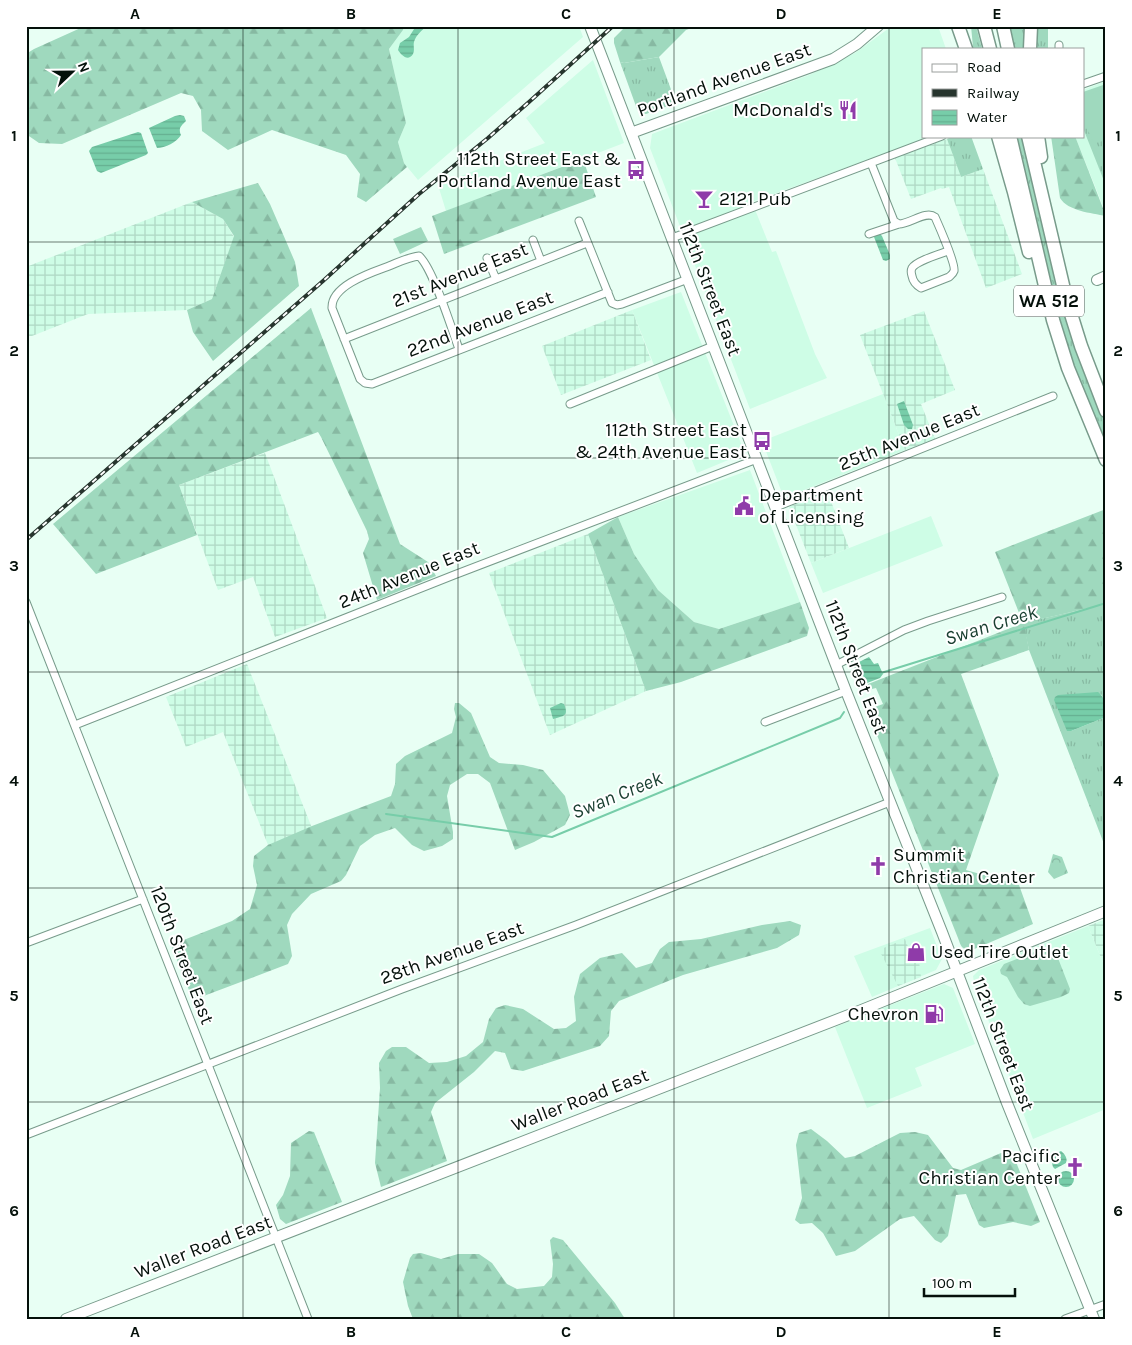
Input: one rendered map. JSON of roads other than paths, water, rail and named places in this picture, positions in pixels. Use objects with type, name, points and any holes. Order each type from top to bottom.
[{"type":"highway","points":[[958,26],[966,48]]},
{"type":"highway","points":[[984,26],[990,48]]},
{"type":"highway","points":[[1003,26],[1008,48]]},
{"type":"highway","points":[[1030,48],[1031,26]]},
{"type":"highway","points":[[999,138],[1045,315],[1068,368]]},
{"type":"highway","name":"WA 512","points":[[1010,138],[1053,320],[1068,368],[1106,460]]},
{"type":"highway","name":"WA 512","points":[[1028,138],[1060,273],[1081,346],[1106,411]]},
{"type":"highway","points":[[1038,138],[1060,273]]},
{"type":"main road","name":"112th Street East","points":[[590,26],[846,691],[1007,1103],[1092,1314]]},
{"type":"main road","name":"Portland Avenue East","points":[[631,133],[823,63],[849,50],[878,26]]},
{"type":"main road","name":"Waller Road East","points":[[66,1319],[956,972],[1106,911]]},
{"type":"street","points":[[1084,84],[1106,76]]},
{"type":"street","points":[[672,238],[937,138]]},
{"type":"street","points":[[871,163],[894,221],[899,224]]},
{"type":"street","points":[[869,234],[904,224],[928,214],[936,217],[955,270],[949,277],[924,288],[917,286],[913,280],[912,270],[916,264],[948,251]]},
{"type":"street","points":[[579,221],[611,301],[614,304],[622,304],[688,279]]},
{"type":"street","points":[[533,240],[541,261]]},
{"type":"street","name":"21st Avenue East","points":[[344,339],[587,243]]},
{"type":"street","points":[[344,339],[332,305],[334,298],[339,292],[354,280],[400,261],[419,256],[426,265],[459,349]]},
{"type":"street","points":[[487,258],[496,279]]},
{"type":"street","name":"22nd Avenue East","points":[[344,339],[360,379],[365,383],[372,384],[608,292]]},
{"type":"street","points":[[570,404],[713,346]]},
{"type":"street","name":"25th Avenue East","points":[[776,507],[1053,396]]},
{"type":"street","name":"24th Avenue East","points":[[75,725],[458,574],[757,459]]},
{"type":"street","points":[[836,665],[904,630],[928,620],[1002,597]]},
{"type":"street","name":"120th Street East","points":[[26,602],[308,1319]]},
{"type":"street","points":[[765,722],[846,691]]},
{"type":"street","name":"28th Avenue East","points":[[26,1135],[402,989],[576,925],[890,802]]},
{"type":"street","points":[[26,943],[143,899]]},
{"type":"street","points":[[1065,1319],[1092,1314],[1106,1304]]},
{"type":"water","points":[[416,26],[427,26],[415,39],[413,54],[407,58],[398,50],[400,43],[409,37]]},
{"type":"water","points":[[180,115],[184,116],[186,121],[180,127],[181,135],[170,144],[157,148],[149,128]]},
{"type":"water","points":[[138,132],[141,133],[148,153],[146,155],[101,173],[97,171],[89,151],[92,147]]},
{"type":"water","points":[[880,234],[890,255],[890,259],[886,261],[883,260],[874,237]]},
{"type":"water","points":[[904,401],[913,425],[912,429],[908,429],[904,425],[897,404]]},
{"type":"water","points":[[869,657],[874,664],[878,663],[883,674],[880,678],[862,685],[856,675],[855,664]]},
{"type":"water","points":[[1098,692],[1104,700],[1106,717],[1067,731],[1054,700],[1055,697],[1058,695]]},
{"type":"water","points":[[561,703],[564,704],[566,713],[553,719],[550,708]]},
{"type":"water","points":[[1061,1151],[1067,1161],[1055,1169],[1050,1156]]},
{"type":"water","points":[[1066,1171],[1072,1173],[1074,1179],[1072,1185],[1066,1187],[1060,1185],[1058,1179],[1060,1173]]},
{"type":"waterway","name":"Swan Creek","points":[[881,673],[1106,603]]},
{"type":"waterway","name":"Swan Creek","points":[[386,814],[552,837],[840,718],[844,712]]},
{"type":"railway","points":[[26,540],[323,281],[419,194],[488,138],[613,26]]},
{"type":"place","name":"McDonald's","points":[[848,110]]},
{"type":"place","name":"112th Street East & Portland Avenue East","points":[[636,170]]},
{"type":"place","name":"2121 Pub","points":[[704,199]]},
{"type":"place","name":"112th Street East & 24th Avenue East","points":[[762,441]]},
{"type":"place","name":"Department of Licensing","points":[[744,506]]},
{"type":"place","name":"Summit Christian Center","points":[[878,866]]},
{"type":"place","name":"Used Tire Outlet","points":[[916,952]]},
{"type":"place","name":"Chevron","points":[[934,1014]]},
{"type":"place","name":"Pacific Christian Center","points":[[1075,1167]]}]
